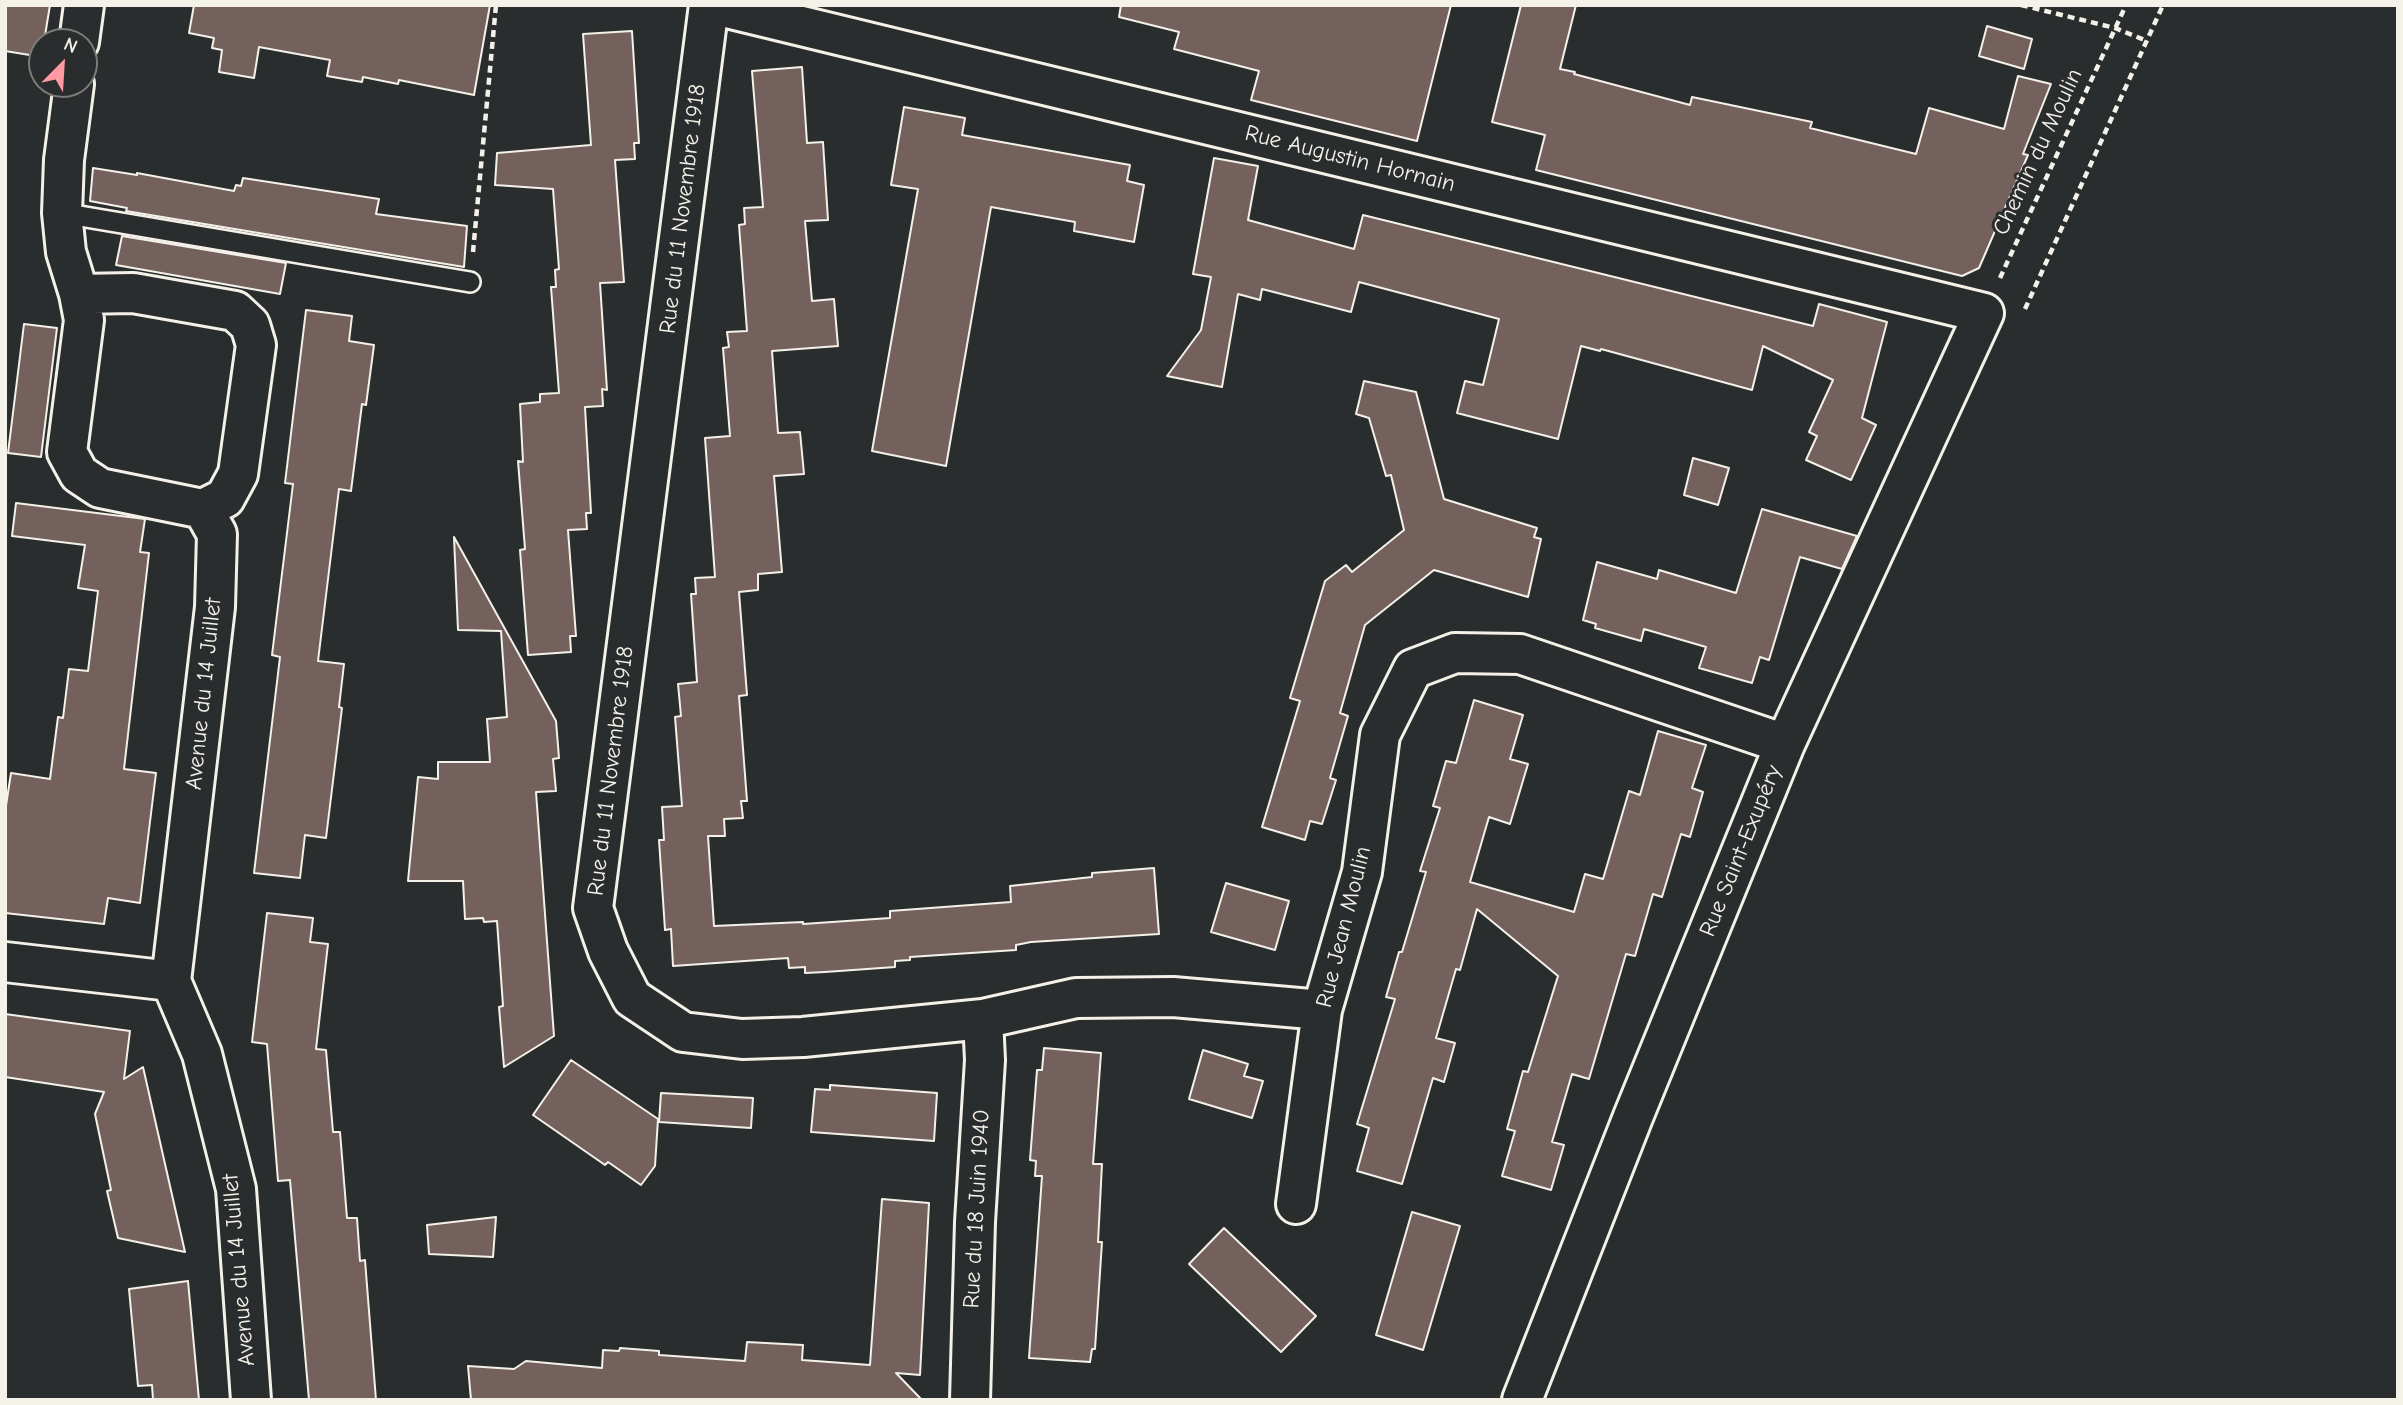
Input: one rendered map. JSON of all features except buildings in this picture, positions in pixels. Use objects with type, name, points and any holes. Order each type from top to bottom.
[{"type":"street","points":[[81,28],[84,5]]},
{"type":"street","name":"Rue du 11 Novembre 1918","points":[[709,5],[593,908],[608,951],[632,998],[683,1032],[742,1039],[983,1019],[1076,998],[1173,997],[1321,1010]]},
{"type":"street","name":"Rue Augustin Hornain","points":[[715,5],[1984,313]]},
{"type":"street","points":[[72,98],[64,160],[62,213],[66,253],[84,320],[67,452],[79,474],[100,488],[203,509],[225,498],[238,474],[256,345],[250,326],[235,311],[132,293],[79,295]]},
{"type":"street","name":"Rue Saint-Exupéry","points":[[1522,1400],[1633,1117],[1785,744],[1984,313]]},
{"type":"street","name":"Avenue du 14 Juillet","points":[[203,509],[218,534],[215,607],[171,981],[202,1054],[236,1189],[251,1400]]},
{"type":"street","name":"Rue Jean Moulin","points":[[1296,1204],[1321,1010],[1362,872],[1380,734],[1413,669],[1455,653],[1520,654],[1785,744]]},
{"type":"street","points":[[5,962],[171,981]]},
{"type":"street","name":"Rue du 18 Juin 1940","points":[[970,1400],[975,1222],[985,1060],[983,1019]]},
{"type":"lane","points":[[62,213],[470,282]]},
{"type":"path","points":[[470,282],[496,5]]},
{"type":"path","points":[[2021,5],[2115,28],[2147,41]]},
{"type":"path","name":"Chemin du Moulin","points":[[1984,313],[2126,5]]}]
